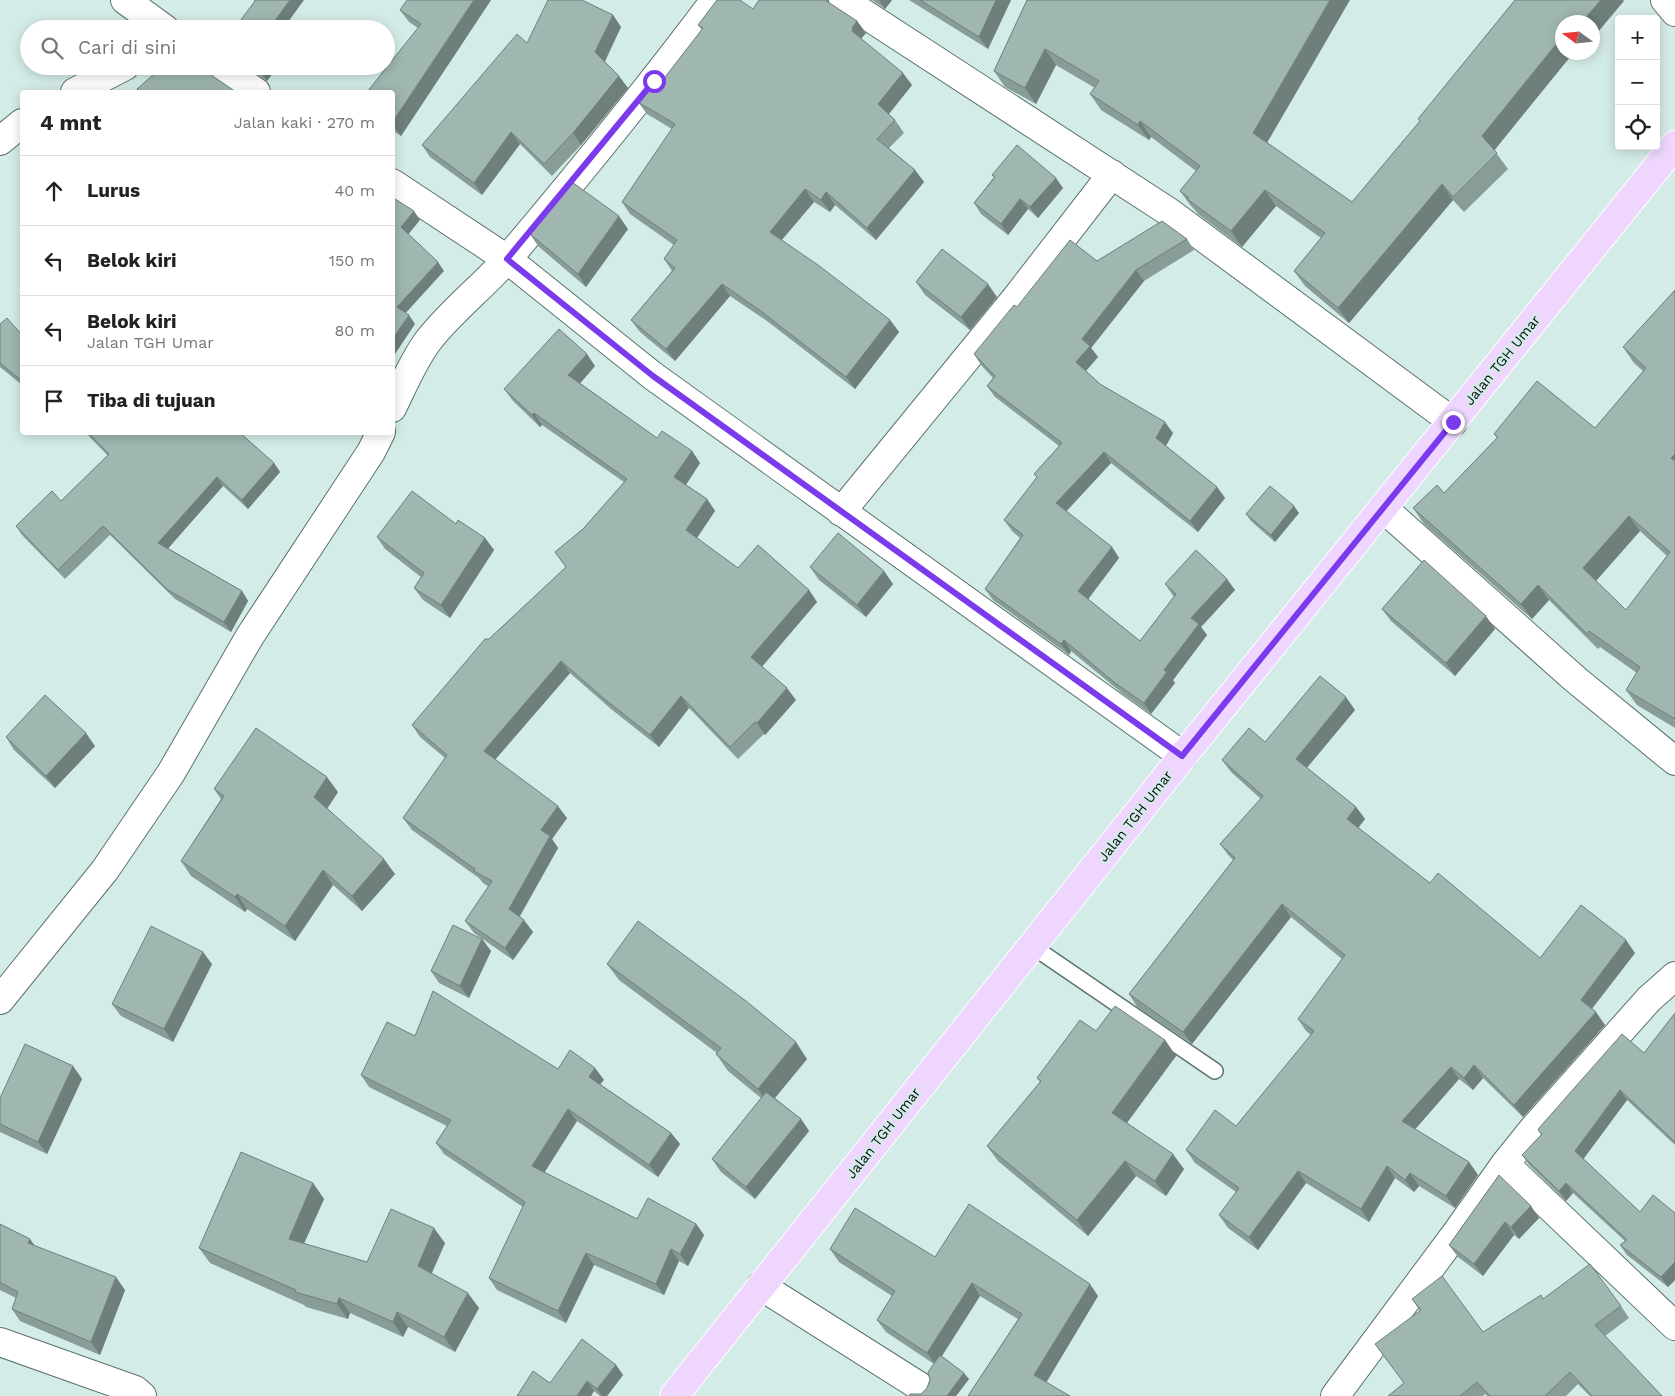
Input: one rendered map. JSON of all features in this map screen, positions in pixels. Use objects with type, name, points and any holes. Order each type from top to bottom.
[{"type":"main road","name":"Jalan TGH Umar","points":[[674,1396],[1182,756],[1675,145]]},
{"type":"street","points":[[125,0],[153,20]]},
{"type":"street","points":[[395,402],[427,343],[446,320],[507,259],[654,81],[715,0]]},
{"type":"street","points":[[843,0],[1169,212],[1453,422]]},
{"type":"street","points":[[1665,0],[1675,12]]},
{"type":"street","points":[[985,92],[997,66]]},
{"type":"street","points":[[79,90],[108,75]]},
{"type":"street","points":[[231,75],[253,90]]},
{"type":"street","points":[[0,141],[20,126]]},
{"type":"street","points":[[841,512],[1016,298],[1112,174]]},
{"type":"street","points":[[395,185],[507,259],[653,376],[1182,756]]},
{"type":"street","points":[[0,1000],[105,870],[172,773],[250,636],[371,452],[379,435]]},
{"type":"street","points":[[1383,508],[1575,678],[1675,761]]},
{"type":"street","points":[[1335,1396],[1505,1164],[1534,1128],[1649,998],[1675,976]]},
{"type":"street","points":[[1505,1164],[1675,1326]]},
{"type":"street","points":[[762,1286],[919,1386]]},
{"type":"street","points":[[0,1342],[136,1390],[142,1396]]},
{"type":"lane","points":[[1032,946],[1215,1071]]},
{"type":"building","points":[[290,0],[275,20],[241,20],[255,1]]},
{"type":"building","points":[[407,0],[474,0],[395,118],[395,90],[369,90],[380,75],[395,75],[395,57],[421,24],[400,10]]},
{"type":"building","points":[[548,0],[582,0],[613,15],[595,52],[619,76],[573,133],[544,164],[511,132],[474,183],[422,145],[517,34],[527,43]]},
{"type":"building","points":[[717,0],[740,0],[753,9],[759,0],[825,0],[857,21],[852,31],[903,73],[878,104],[895,120],[877,139],[915,170],[867,228],[826,192],[821,200],[805,189],[770,232],[818,265],[890,320],[846,377],[758,309],[722,284],[666,349],[631,320],[675,268],[664,259],[677,240],[622,202],[675,124],[638,102],[657,78],[662,81],[703,28],[698,25]]},
{"type":"building","points":[[920,0],[996,0],[979,37]]},
{"type":"building","points":[[1027,0],[1330,0],[1253,133],[1352,202],[1420,121],[1418,119],[1515,0],[1601,0],[1588,15],[1555,15],[1555,46],[1482,136],[1497,153],[1453,197],[1442,184],[1338,308],[1294,271],[1325,233],[1265,190],[1231,231],[1187,199],[1189,198],[1180,191],[1200,166],[1140,121],[1138,125],[1090,94],[1099,81],[1045,49],[1025,88],[994,71]]},
{"type":"building","points":[[153,75],[211,75],[233,90],[138,90]]},
{"type":"building","points":[[1017,145],[1056,178],[1030,207],[1020,199],[1001,224],[974,203],[995,177],[992,175]]},
{"type":"building","points":[[572,182],[619,216],[578,274],[530,234]]},
{"type":"building","points":[[395,199],[414,211],[401,227],[438,262],[397,307],[409,315],[395,336]]},
{"type":"building","points":[[1162,221],[1187,239],[1136,270],[1082,339],[1090,346],[1076,362],[1100,384],[1165,422],[1156,438],[1217,487],[1190,521],[1104,452],[1056,503],[1112,547],[1078,591],[1140,641],[1176,594],[1165,584],[1196,550],[1227,579],[1191,618],[1199,624],[1164,670],[1167,672],[1144,703],[1115,683],[1064,640],[1061,644],[985,589],[1023,535],[1004,520],[1037,477],[1034,474],[1062,443],[987,386],[995,376],[974,354],[1014,305],[1017,307],[1070,240],[1097,261]]},
{"type":"building","points":[[942,249],[988,284],[961,317],[916,282]]},
{"type":"building","points":[[1675,290],[1675,454],[1671,458],[1675,461],[1675,719],[1626,690],[1640,667],[1589,631],[1587,634],[1538,585],[1521,604],[1413,508],[1437,485],[1444,493],[1498,437],[1494,434],[1537,381],[1595,428],[1646,368],[1623,347]],"holes":[[[1629,516],[1670,552],[1626,610],[1583,568]]]},
{"type":"building","points":[[7,318],[20,333],[20,379],[0,363],[0,324]]},
{"type":"building","points":[[559,329],[587,354],[568,375],[657,438],[662,431],[692,451],[674,477],[707,499],[686,530],[738,568],[758,545],[809,590],[751,657],[787,688],[757,723],[755,722],[730,747],[681,696],[650,735],[561,661],[484,751],[558,806],[541,830],[550,836],[509,909],[524,920],[505,948],[465,921],[492,881],[474,871],[475,869],[403,818],[447,755],[412,725],[485,639],[489,639],[566,567],[555,552],[583,529],[627,479],[534,413],[532,415],[504,389]]},
{"type":"building","points":[[90,435],[242,435],[274,463],[242,500],[217,477],[158,543],[242,591],[224,622],[168,590],[103,526],[58,570],[16,526],[52,491],[61,501],[109,454]]},
{"type":"building","points":[[1270,486],[1294,506],[1271,535],[1246,514]]},
{"type":"building","points":[[412,491],[456,524],[458,520],[485,538],[441,605],[414,588],[424,573],[377,537]]},
{"type":"building","points":[[838,533],[884,571],[857,605],[810,567]]},
{"type":"building","points":[[1424,560],[1486,616],[1446,663],[1382,609]]},
{"type":"building","points":[[1320,676],[1346,697],[1296,759],[1356,807],[1347,819],[1430,883],[1438,873],[1540,958],[1581,905],[1626,940],[1581,1000],[1596,1012],[1514,1105],[1474,1065],[1464,1078],[1451,1067],[1402,1121],[1469,1162],[1446,1196],[1410,1173],[1405,1180],[1387,1166],[1361,1209],[1298,1171],[1249,1237],[1219,1215],[1239,1188],[1186,1150],[1215,1110],[1236,1126],[1314,1031],[1298,1019],[1345,955],[1282,904],[1183,1032],[1129,994],[1235,858],[1220,844],[1263,796],[1222,760],[1249,728],[1265,742]]},
{"type":"building","points":[[45,695],[86,733],[46,776],[6,737]]},
{"type":"building","points":[[256,728],[327,777],[314,797],[384,859],[352,896],[323,870],[285,926],[237,894],[235,897],[181,861],[224,796],[214,789]]},
{"type":"building","points":[[638,921],[746,1001],[796,1042],[758,1089],[716,1054],[721,1048],[607,964]]},
{"type":"building","points":[[453,925],[482,939],[460,986],[431,971]]},
{"type":"building","points":[[151,926],[203,952],[164,1029],[112,1004]]},
{"type":"building","points":[[433,991],[558,1069],[570,1050],[595,1068],[589,1077],[671,1133],[649,1165],[568,1109],[532,1166],[637,1219],[648,1198],[696,1224],[680,1254],[671,1249],[656,1284],[586,1253],[558,1311],[489,1278],[525,1202],[436,1143],[451,1120],[361,1075],[387,1022],[415,1036]]},
{"type":"building","points":[[1115,1006],[1165,1040],[1112,1113],[1173,1154],[1155,1181],[1125,1161],[1077,1220],[987,1146],[1041,1081],[1037,1078],[1080,1020],[1096,1031]]},
{"type":"building","points":[[1675,1013],[1675,1142],[1620,1090],[1575,1151],[1640,1212],[1653,1195],[1675,1213],[1675,1262],[1661,1277],[1620,1245],[1627,1240],[1566,1183],[1559,1191],[1522,1155],[1542,1134],[1538,1130],[1539,1128],[1622,1034],[1644,1053]]},
{"type":"building","points":[[25,1044],[73,1066],[38,1142],[0,1124],[0,1098]]},
{"type":"building","points":[[766,1092],[801,1119],[746,1187],[712,1159]]},
{"type":"building","points":[[241,1152],[313,1183],[289,1239],[367,1262],[391,1209],[434,1228],[418,1266],[468,1293],[444,1337],[397,1312],[393,1322],[339,1298],[337,1304],[295,1292],[296,1290],[199,1248]]},
{"type":"building","points":[[1499,1175],[1531,1206],[1511,1227],[1505,1222],[1474,1264],[1449,1245]]},
{"type":"building","points":[[969,1204],[1090,1284],[1034,1375],[1070,1396],[968,1396],[1022,1314],[972,1283],[927,1353],[877,1320],[895,1291],[830,1249],[855,1208],[935,1257]]},
{"type":"building","points":[[0,1224],[30,1239],[28,1243],[116,1277],[91,1342],[12,1309],[18,1292],[0,1282]]},
{"type":"building","points":[[1590,1264],[1621,1306],[1595,1325],[1662,1396],[1592,1396],[1570,1372],[1545,1396],[1490,1396],[1477,1382],[1460,1396],[1388,1396],[1404,1383],[1375,1344],[1421,1310],[1412,1299],[1442,1276],[1483,1332],[1541,1295],[1543,1299]]},
{"type":"building","points":[[582,1339],[616,1365],[597,1389],[587,1381],[577,1396],[517,1396],[533,1371],[550,1383]]},
{"type":"building","points":[[940,1355],[964,1373],[947,1396],[909,1396],[910,1394],[921,1394],[927,1388],[930,1380],[928,1372]]},
{"type":"route","points":[[654,81],[507,259],[567,305],[653,376],[1182,756],[1453,422]]}]
